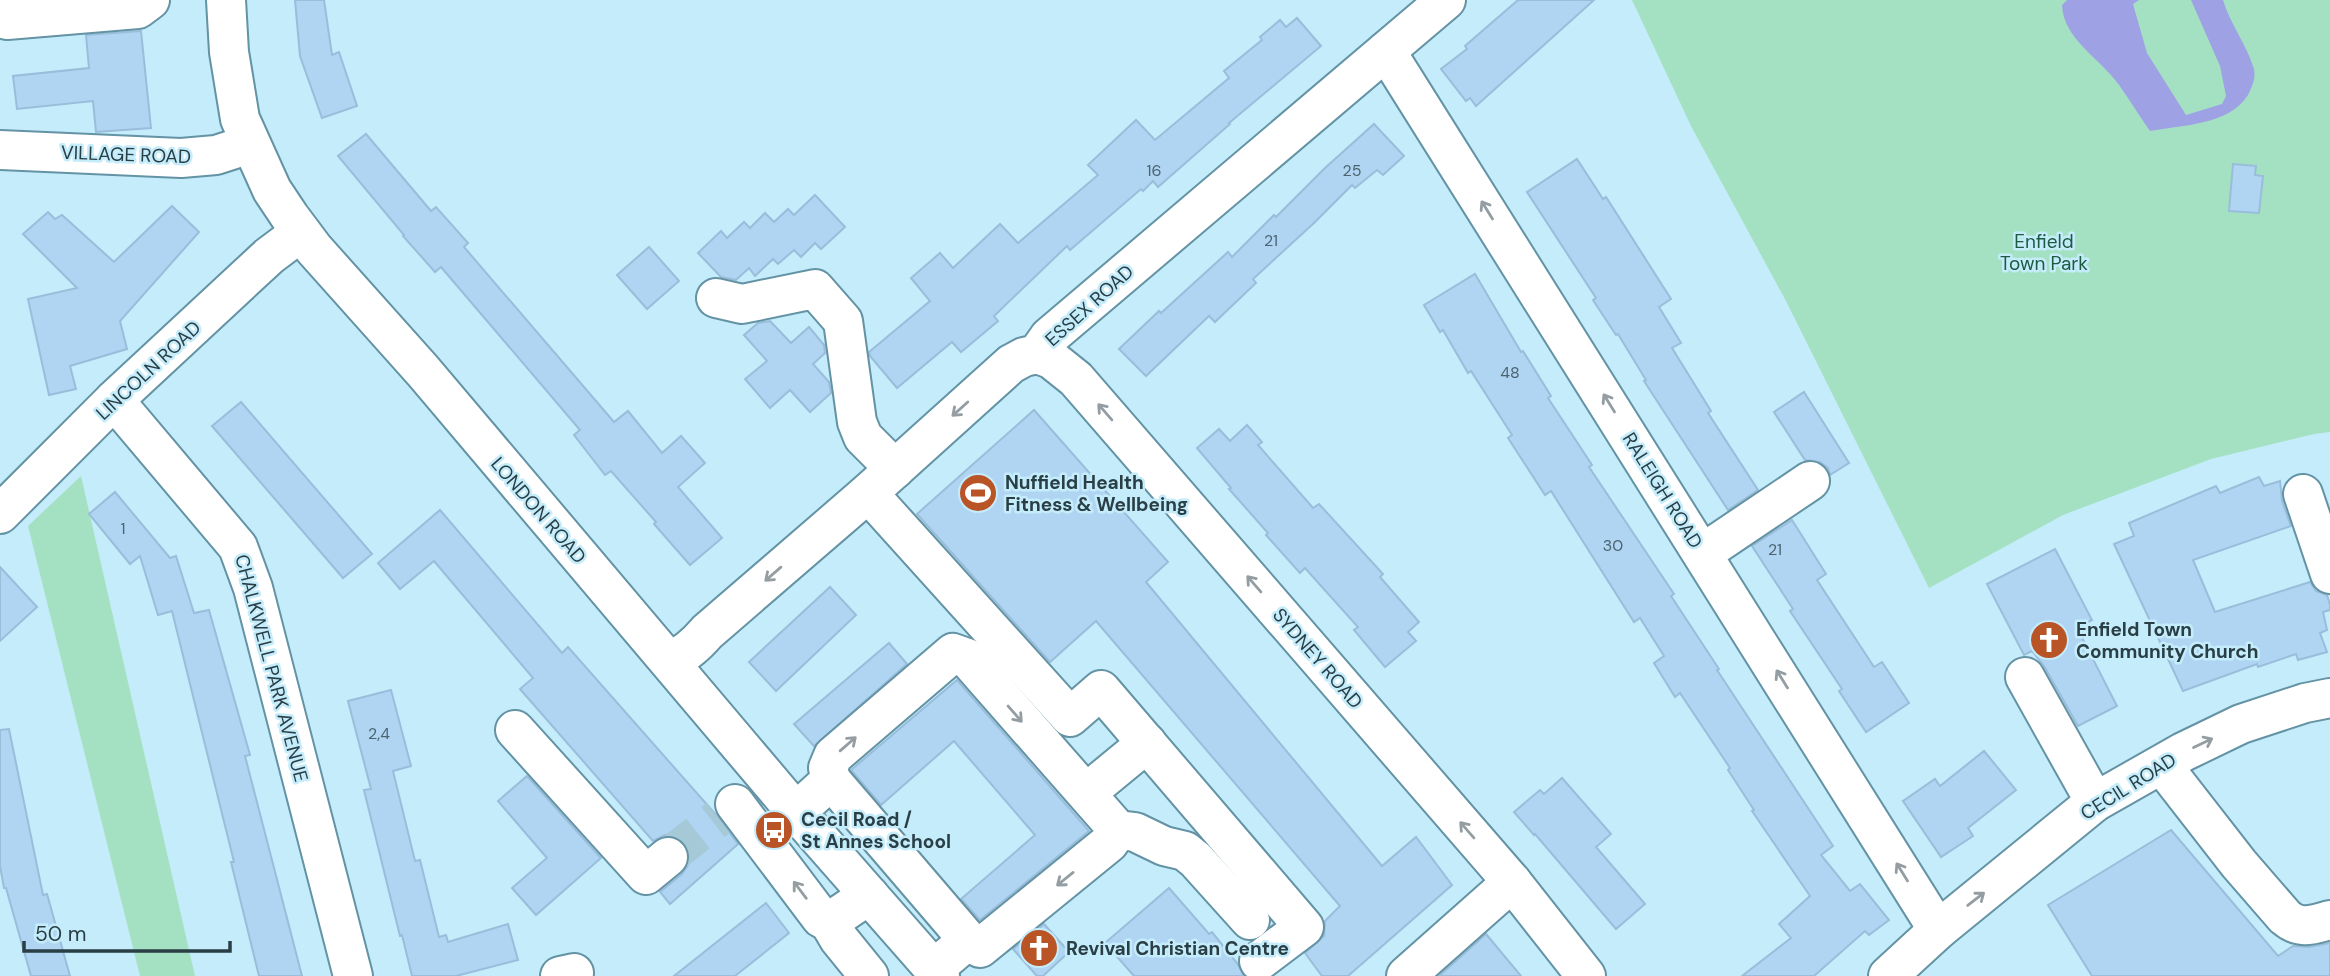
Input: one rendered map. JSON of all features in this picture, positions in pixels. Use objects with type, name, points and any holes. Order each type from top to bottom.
[{"type":"street","points":[[5,0],[8,20],[138,9],[150,0]]},
{"type":"street","name":"LONDON ROAD","points":[[226,0],[229,52],[240,119],[272,190],[301,232],[796,813],[937,972]]},
{"type":"street","name":"ESSEX ROAD","points":[[669,661],[690,649],[1011,364],[1037,354],[1049,337],[1446,0]]},
{"type":"street","name":"RALEIGH ROAD","points":[[1386,51],[1938,930]]},
{"type":"street","name":"VILLAGE ROAD","points":[[0,150],[181,158],[216,155],[250,144]]},
{"type":"street","name":"LINCOLN ROAD","points":[[0,514],[114,400],[269,256],[301,232]]},
{"type":"street","points":[[716,298],[742,304],[815,289],[843,321],[857,422],[863,437],[872,488],[937,599]]},
{"type":"street","name":"SYDNEY ROAD","points":[[1037,354],[1051,359],[1076,379],[1512,882],[1586,976]]},
{"type":"street","name":"CHALKWELL PARK AVENUE","points":[[114,400],[239,547],[253,589],[353,976]]},
{"type":"street","points":[[1703,553],[1810,481]]},
{"type":"street","points":[[872,488],[1070,717],[1101,690],[1304,927],[1259,961]]},
{"type":"street","points":[[2303,494],[2330,573]]},
{"type":"street","points":[[1118,830],[1109,843],[980,948],[968,940],[831,780],[828,768],[833,757],[953,653],[967,658],[1118,830],[1135,832],[1164,846],[1185,851],[1250,920]]},
{"type":"street","points":[[2025,677],[2095,802]]},
{"type":"street","name":"CECIL ROAD","points":[[1888,976],[1938,930],[2095,802],[2241,724],[2305,703],[2330,698]]},
{"type":"street","points":[[514,730],[646,874],[668,858]]},
{"type":"street","points":[[1102,780],[1147,743]]},
{"type":"street","points":[[2162,765],[2239,864],[2285,917],[2294,925],[2305,926],[2330,920]]},
{"type":"street","points":[[768,779],[727,811],[821,918],[829,922],[869,976]]},
{"type":"street","points":[[796,813],[831,780]]},
{"type":"street","points":[[1406,976],[1512,882]]},
{"type":"street","points":[[829,922],[869,895]]},
{"type":"street","points":[[937,972],[968,940]]},
{"type":"green space","name":"Enfield Town Park","points":[[1632,0],[2330,0],[2330,432],[2211,459],[2063,515],[1929,588],[1786,301],[1691,126]]},
{"type":"green space","points":[[81,476],[195,976],[140,976],[28,526]]},
{"type":"water","points":[[2067,0],[2139,0],[2133,4],[2147,53],[2186,115],[2222,104],[2226,96],[2220,66],[2191,0],[2223,0],[2254,69],[2254,79],[2248,95],[2240,105],[2217,118],[2150,131],[2119,85],[2069,28],[2062,5]]},
{"type":"building","points":[[295,0],[324,0],[332,55],[339,52],[357,106],[322,118],[300,56]]},
{"type":"building","points":[[1518,0],[1594,0],[1476,106],[1470,98],[1466,101],[1441,69],[1467,49],[1465,46]]},
{"type":"building","points":[[1297,18],[1321,46],[1158,187],[1153,181],[1070,250],[1067,246],[994,316],[998,321],[961,352],[952,342],[897,388],[869,352],[930,301],[911,278],[940,253],[953,268],[1000,224],[1018,243],[1098,175],[1088,165],[1136,120],[1155,140],[1229,78],[1224,71],[1262,40],[1260,37],[1280,20],[1286,27]]},
{"type":"building","points":[[141,31],[151,128],[96,132],[93,101],[17,109],[13,76],[89,68],[86,35]]},
{"type":"building","points":[[1374,124],[1404,156],[1383,175],[1377,170],[1355,188],[1352,185],[1253,279],[1256,283],[1215,322],[1209,316],[1146,376],[1119,349],[1228,252],[1232,257]]},
{"type":"building","points":[[366,134],[431,211],[436,207],[468,243],[464,247],[614,422],[628,411],[662,453],[681,436],[705,463],[678,487],[722,538],[690,565],[611,471],[605,475],[574,435],[580,430],[441,267],[435,272],[403,236],[338,156]]},
{"type":"building","points":[[1577,159],[1603,199],[1606,197],[1671,299],[1659,307],[1681,343],[1672,348],[1711,411],[1708,413],[1758,490],[1728,510],[1527,192]]},
{"type":"building","points":[[2233,164],[2256,166],[2255,175],[2263,176],[2259,213],[2229,211]]},
{"type":"building","points":[[815,195],[845,227],[821,249],[815,243],[801,257],[794,250],[778,264],[773,259],[755,276],[749,268],[736,280],[721,277],[698,253],[721,231],[727,238],[744,222],[750,228],[765,213],[774,222],[788,209],[794,215]]},
{"type":"building","points":[[172,206],[199,232],[120,321],[127,349],[70,366],[76,389],[49,395],[28,299],[77,288],[23,234],[48,212],[55,219],[62,215],[114,262]]},
{"type":"building","points":[[649,247],[679,281],[647,309],[617,275]]},
{"type":"building","points":[[1475,274],[1521,352],[1523,351],[1551,396],[1548,398],[1592,465],[1589,467],[1674,594],[1671,596],[1719,669],[1717,670],[1833,846],[1821,855],[1850,891],[1860,884],[1889,920],[1869,935],[1865,931],[1814,976],[1742,976],[1791,938],[1779,924],[1810,896],[1752,811],[1754,810],[1728,770],[1730,768],[1680,693],[1675,697],[1654,663],[1664,656],[1640,618],[1634,622],[1551,491],[1545,495],[1508,438],[1512,435],[1424,305]]},
{"type":"building","points":[[770,321],[791,343],[809,327],[824,345],[825,353],[813,364],[829,382],[831,393],[810,412],[790,390],[770,408],[745,379],[767,361],[744,335],[758,323]]},
{"type":"building","points":[[1804,392],[1849,463],[1830,475],[1828,468],[1820,462],[1805,460],[1774,412]]},
{"type":"building","points":[[241,402],[372,554],[343,578],[212,426]]},
{"type":"building","points":[[1034,410],[1168,562],[1146,582],[1382,866],[1416,837],[1452,885],[1348,976],[1322,976],[1305,953],[1324,936],[1325,921],[1340,906],[1096,621],[1050,662],[917,514]]},
{"type":"building","points":[[1247,425],[1262,442],[1258,445],[1313,508],[1319,504],[1383,574],[1380,577],[1419,622],[1408,632],[1416,641],[1385,667],[1354,630],[1358,627],[1305,568],[1300,573],[1197,448],[1219,429],[1230,441]]},
{"type":"building","points":[[2259,477],[2264,486],[2280,481],[2282,501],[2291,526],[2193,560],[2215,612],[2310,582],[2316,591],[2327,595],[2330,605],[2330,610],[2323,612],[2327,630],[2320,633],[2327,652],[2298,660],[2296,654],[2258,667],[2257,664],[2183,691],[2114,544],[2134,536],[2129,523],[2216,486],[2220,493]]},
{"type":"building","points":[[115,492],[170,558],[176,556],[194,613],[209,610],[250,755],[245,756],[302,976],[259,976],[231,862],[234,862],[172,611],[158,615],[140,556],[130,564],[89,514]]},
{"type":"building","points":[[440,510],[562,653],[568,647],[717,816],[738,844],[670,904],[660,892],[682,874],[688,865],[689,853],[684,843],[675,836],[665,835],[653,841],[520,689],[533,678],[434,561],[400,589],[378,563]]},
{"type":"building","points":[[1792,520],[1826,574],[1817,580],[1874,667],[1882,662],[1909,703],[1866,732],[1752,546]]},
{"type":"building","name":"Enfield Town Community Church","points":[[2055,549],[2092,620],[2077,628],[2117,706],[2078,726],[2044,666],[2032,651],[2024,655],[1987,584]]},
{"type":"building","points":[[0,567],[37,607],[0,641]]},
{"type":"building","points":[[830,587],[856,615],[776,691],[749,662]]},
{"type":"building","points":[[889,643],[907,664],[814,746],[794,724]]},
{"type":"building","points":[[957,680],[1089,831],[980,920],[961,899],[1035,835],[954,741],[881,805],[851,770]]},
{"type":"building","points":[[391,690],[411,766],[393,771],[415,861],[420,860],[439,937],[446,935],[448,942],[508,924],[518,960],[456,976],[412,976],[364,790],[371,789],[348,701]]},
{"type":"building","points":[[9,729],[43,895],[47,894],[70,976],[31,976],[4,888],[0,866],[0,730]]},
{"type":"building","points":[[1984,751],[2016,790],[1968,828],[1973,836],[1941,857],[1903,801],[1935,779],[1940,786]]},
{"type":"building","points":[[527,776],[601,858],[536,915],[512,888],[547,858],[498,801]]},
{"type":"building","points":[[1562,778],[1611,834],[1596,847],[1645,904],[1616,929],[1514,812],[1540,790],[1544,794]]},
{"type":"building","points":[[2171,830],[2278,956],[2293,946],[2309,947],[2330,943],[2330,976],[2092,976],[2048,905]]},
{"type":"building","points":[[1169,888],[1209,934],[1212,932],[1244,976],[1134,976],[1105,943]]},
{"type":"building","points":[[766,903],[789,933],[735,976],[674,976]]},
{"type":"building","name":"Revival Christian Centre","points":[[1044,924],[1069,952],[1043,976],[1037,976],[1013,949]]},
{"type":"building","points":[[1486,934],[1521,976],[1439,976]]},
{"type":"tunnel","points":[[668,857],[718,818]]},
{"type":"place","name":"Nuffield Health Fitness & Wellbeing","points":[[978,493]]},
{"type":"place","name":"Enfield Town Community Church","points":[[2049,640]]},
{"type":"place","name":"Cecil Road / St Annes School","points":[[774,830]]},
{"type":"place","name":"Revival Christian Centre","points":[[1039,948]]}]
